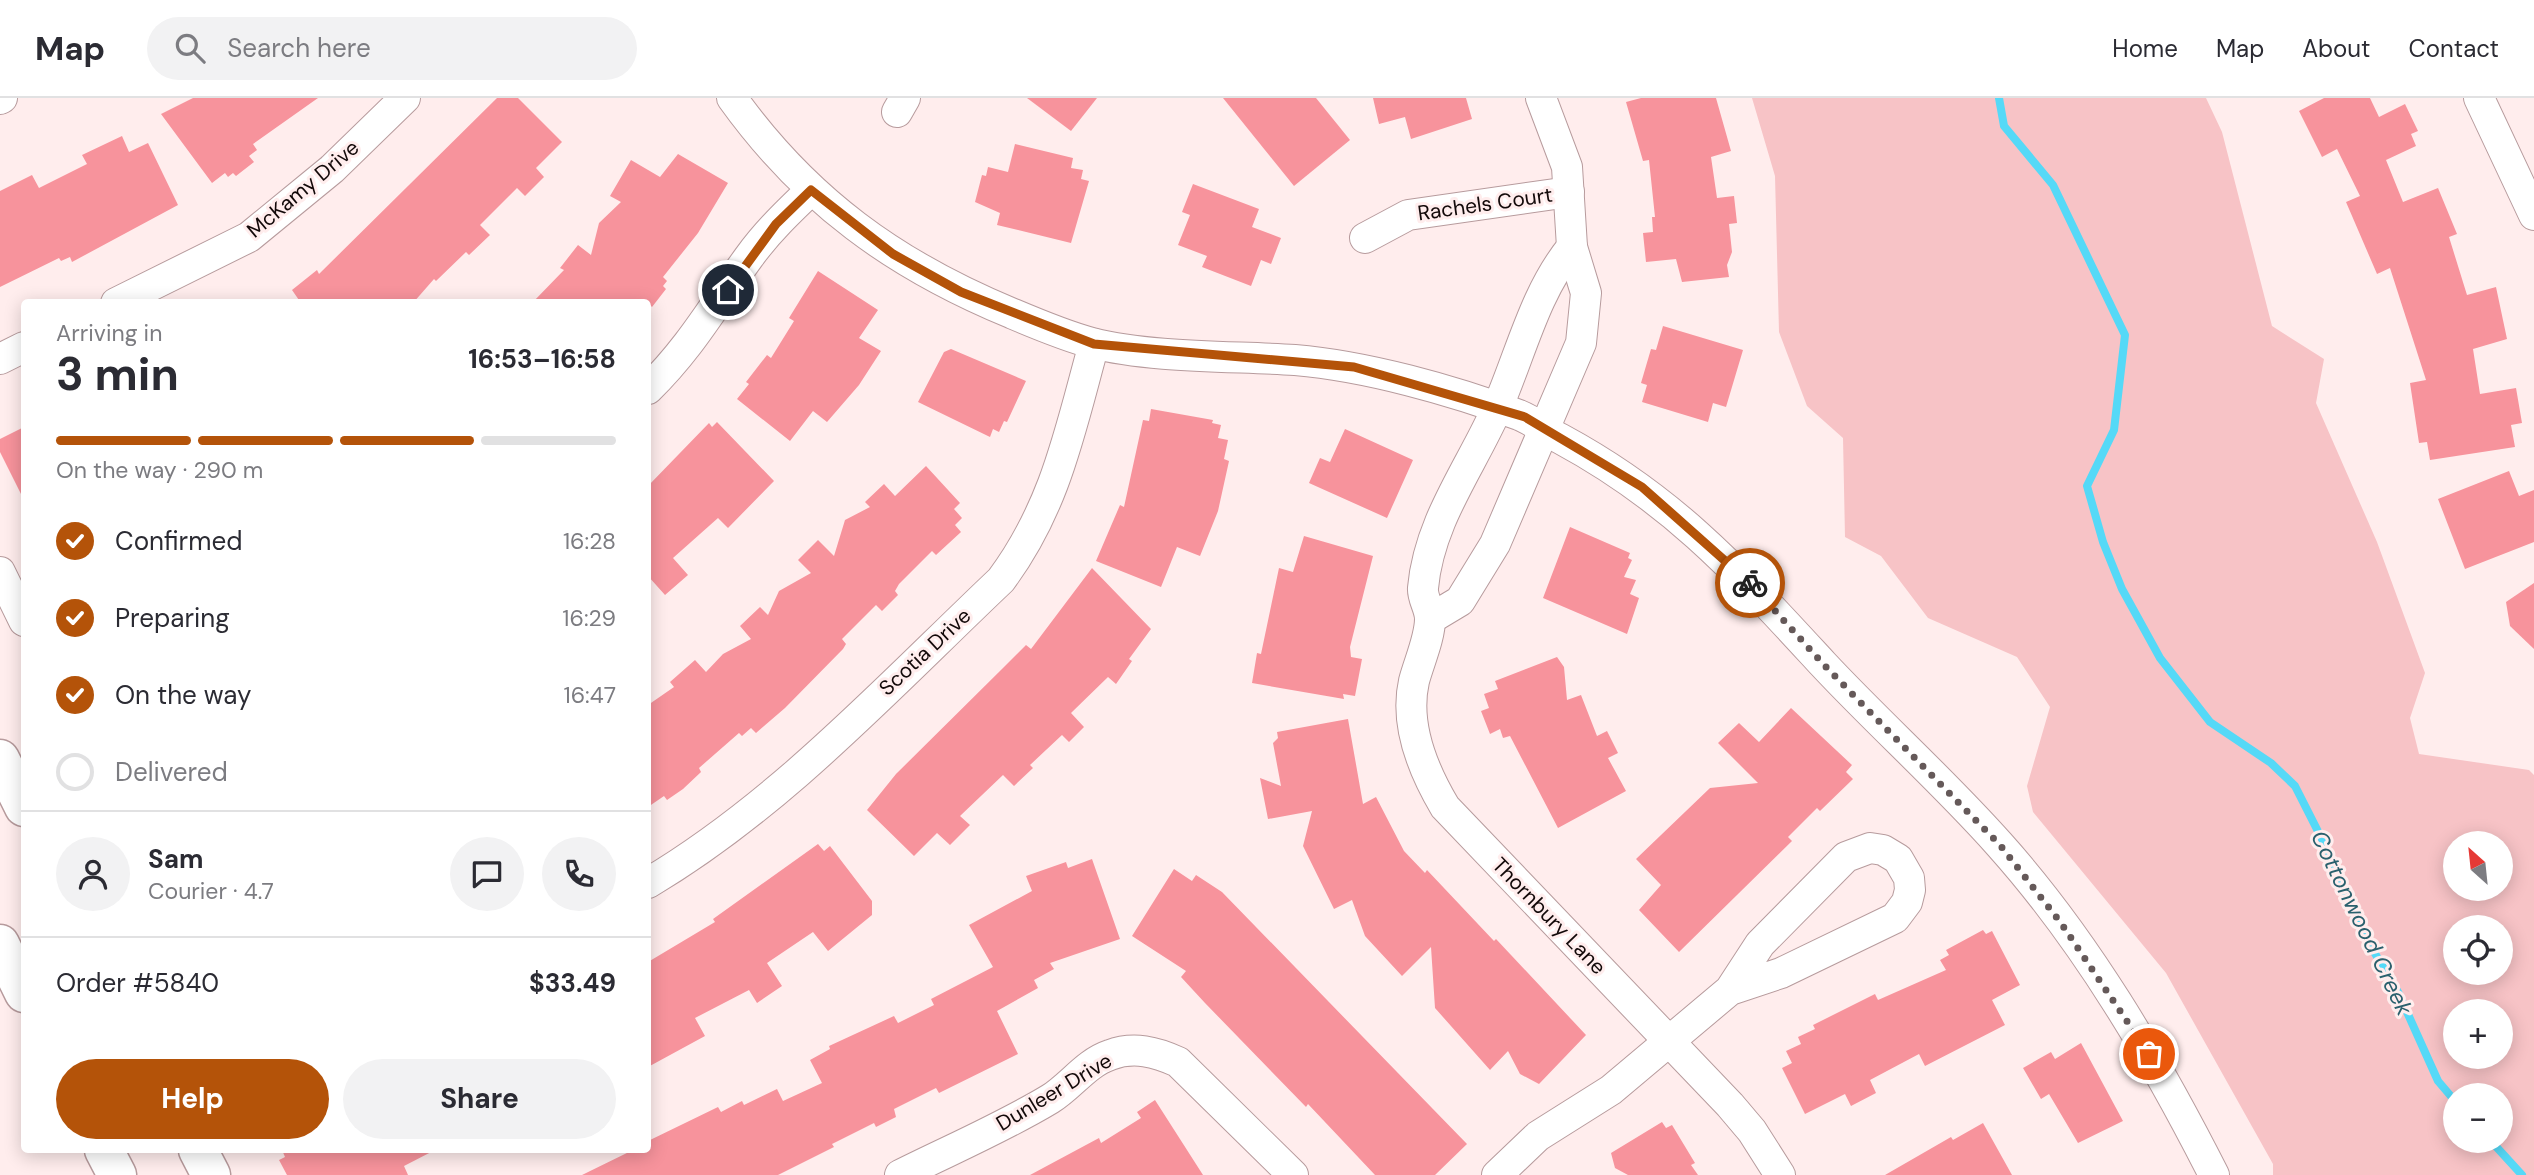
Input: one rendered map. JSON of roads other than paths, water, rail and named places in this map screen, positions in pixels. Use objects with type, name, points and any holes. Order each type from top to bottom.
[{"type":"main road","points":[[0,759],[21,801]]},
{"type":"main road","points":[[0,944],[21,987]]},
{"type":"main road","points":[[106,1153],[117,1175]]},
{"type":"main road","points":[[200,1153],[211,1175]]},
{"type":"street","name":"McKamy Drive","points":[[124,299],[249,237],[332,169],[405,98]]},
{"type":"street","points":[[732,98],[776,154],[811,190],[893,254],[961,292],[1094,344],[1354,367],[1525,417],[1642,487],[1713,548],[2000,845],[2061,923],[2138,1038],[2169,1087],[2214,1175]]},
{"type":"street","points":[[1430,619],[1460,601],[1495,544],[1581,343],[1586,316],[1586,293],[1572,247],[1567,167],[1541,98]]},
{"type":"street","points":[[2479,98],[2534,215]]},
{"type":"street","points":[[651,385],[680,357],[750,256],[776,224],[811,190]]},
{"type":"street","name":"Rachels Court","points":[[1365,238],[1408,215],[1569,192]]},
{"type":"street","name":"Thornbury Lane","points":[[1572,247],[1553,270],[1497,408],[1446,506],[1431,552],[1423,590],[1430,619],[1412,691],[1412,718],[1417,747],[1429,780],[1445,807],[1464,830],[1670,1040],[1752,1131],[1780,1175]]},
{"type":"street","name":"Scotia Drive","points":[[651,881],[732,827],[776,792],[1001,580],[1024,550],[1048,498],[1094,344]]},
{"type":"street","points":[[0,359],[21,348]]},
{"type":"street","points":[[0,572],[21,615]]},
{"type":"street","points":[[1497,1175],[1538,1136],[1611,1090],[1730,990],[1759,944],[1846,857],[1870,848],[1883,850],[1898,859],[1909,878],[1910,890],[1907,902],[1895,918],[1780,973],[1730,990]]},
{"type":"street","name":"Dunleer Drive","points":[[900,1175],[1037,1107],[1065,1090],[1090,1065],[1111,1054],[1133,1050],[1156,1052],[1178,1062],[1293,1175]]},
{"type":"waterway","name":"Cottonwood Creek","points":[[1999,98],[2004,126],[2053,185],[2125,335],[2114,430],[2087,486],[2103,542],[2122,589],[2160,658],[2210,722],[2271,763],[2295,786],[2331,857],[2358,925],[2398,992],[2443,1087]]},
{"type":"waterway","name":"Cottonwood Creek","points":[[2502,1153],[2522,1175]]}]
